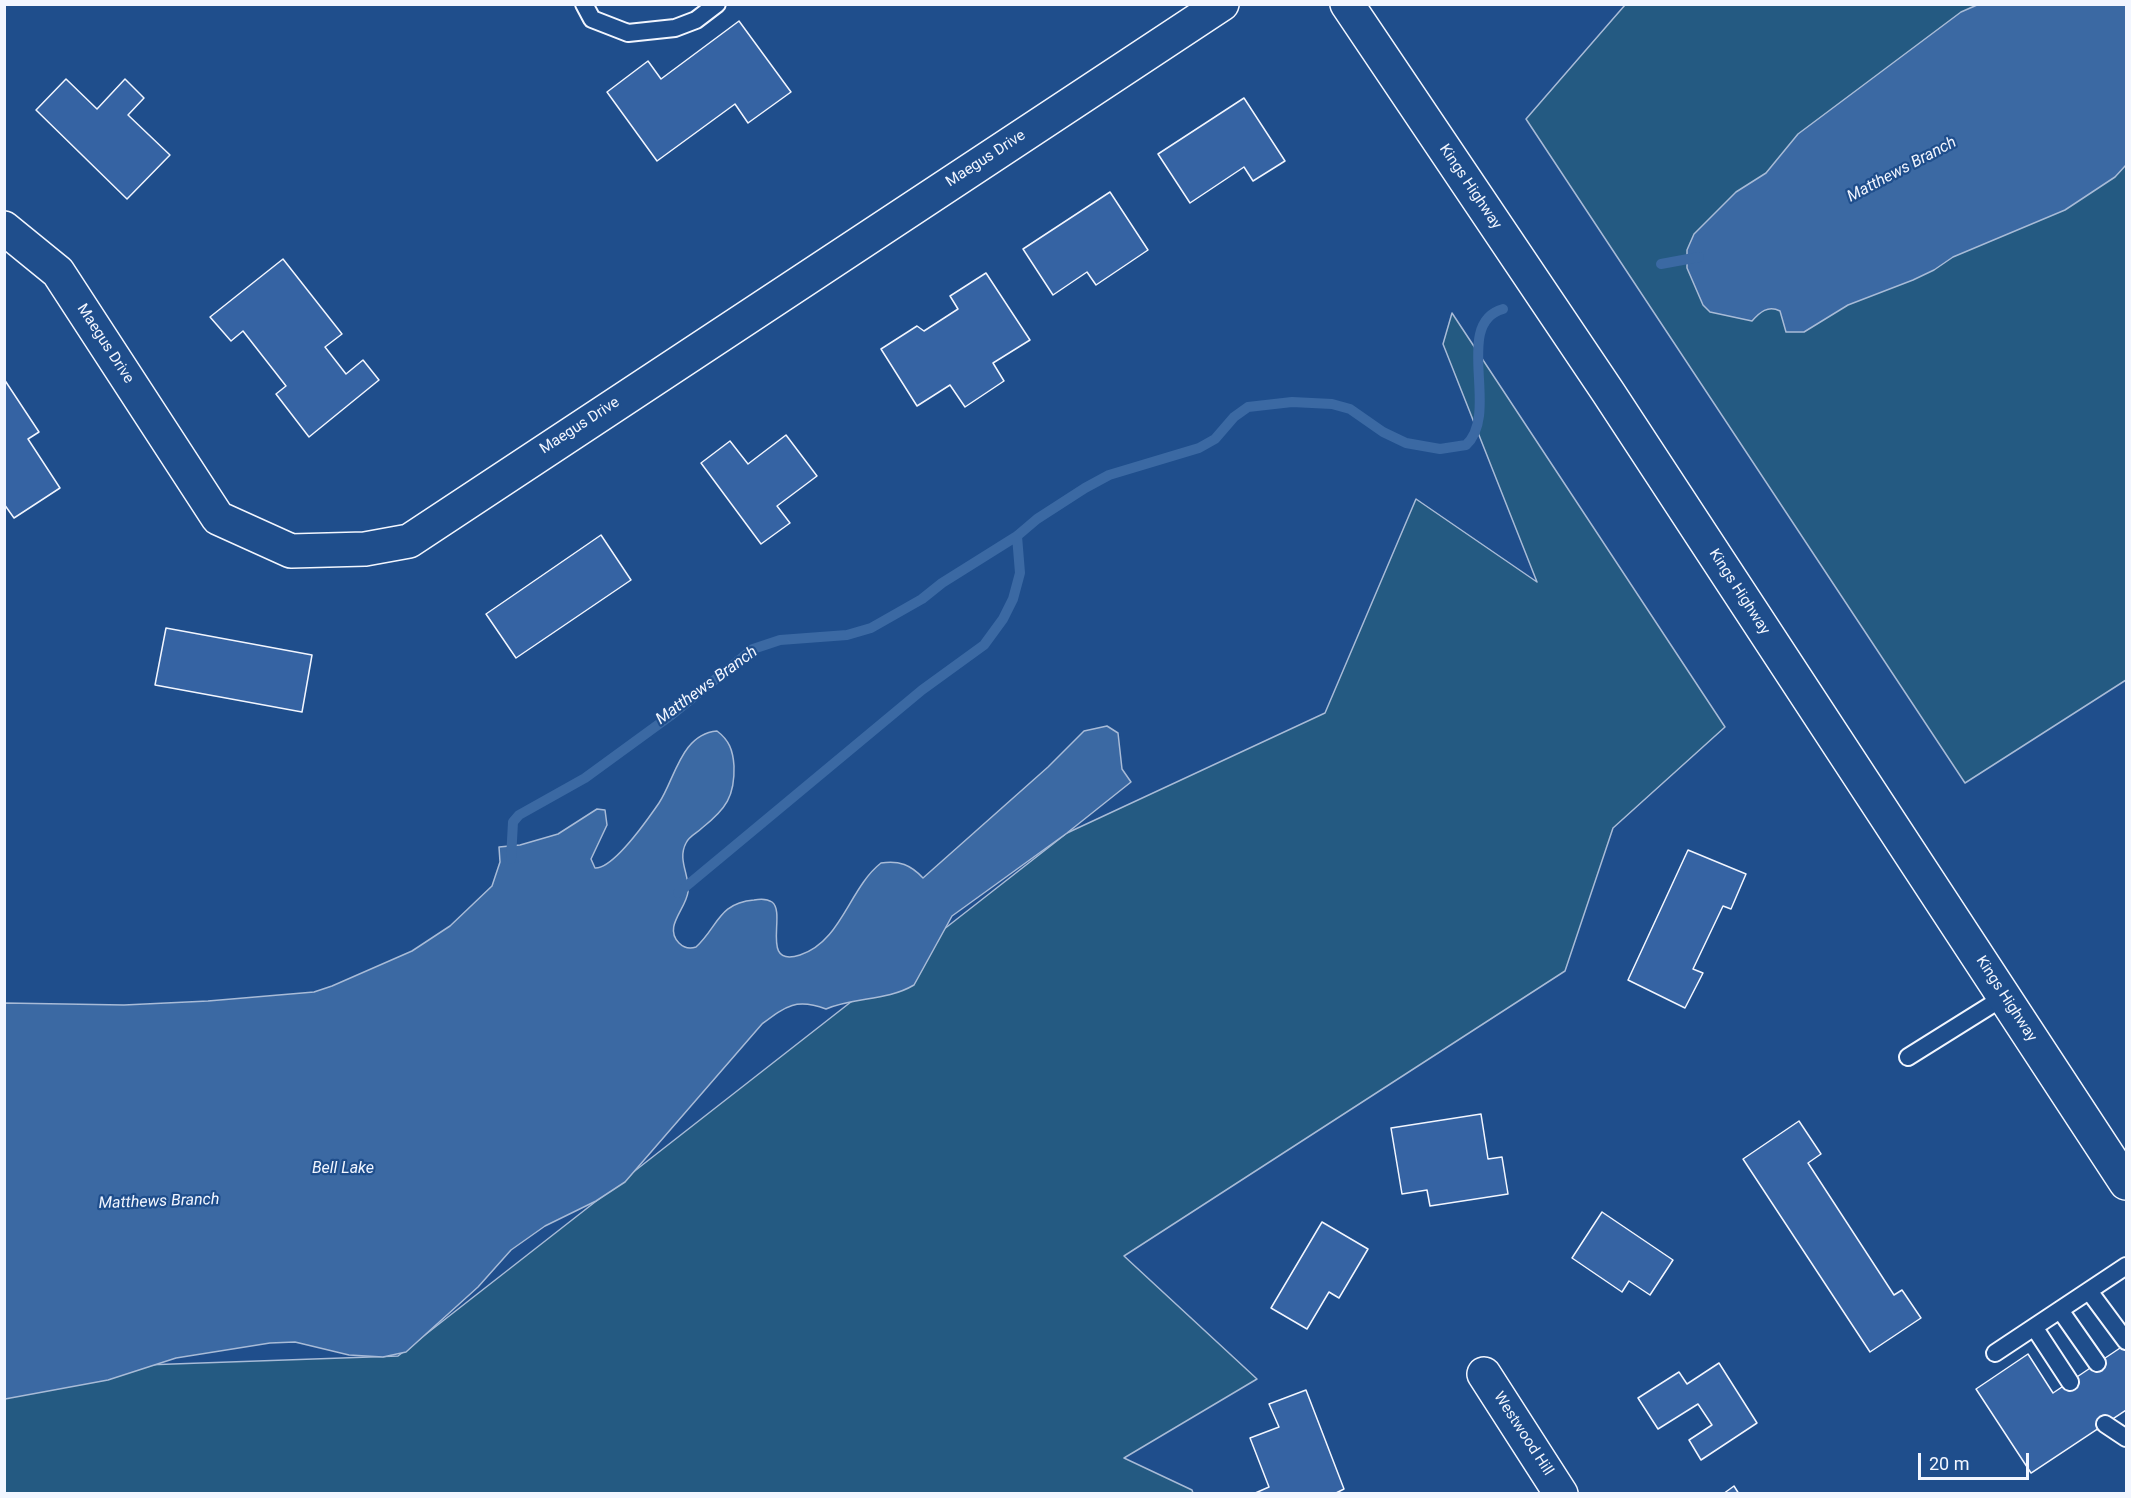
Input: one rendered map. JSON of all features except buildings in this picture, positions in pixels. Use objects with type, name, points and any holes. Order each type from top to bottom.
[{"type":"street","name":"Maegus Drive","points":[[4,228],[58,272],[218,518],[291,551],[365,549],[408,541],[1222,4]]},
{"type":"street","name":"Kings Highway","points":[[1347,4],[1608,392],[2127,1183]]},
{"type":"street","name":"Westwood Hill","points":[[1484,1374],[1561,1494]]},
{"type":"lane","points":[[584,4],[592,19],[628,33],[675,28],[696,20],[717,4]]},
{"type":"lane","points":[[1908,1057],[2004,997]]},
{"type":"lane","points":[[1995,1353],[2127,1266]]},
{"type":"lane","points":[[2089,1291],[2127,1341]]},
{"type":"lane","points":[[2060,1310],[2097,1364]]},
{"type":"lane","points":[[2034,1327],[2070,1382]]},
{"type":"lane","points":[[2105,1424],[2127,1438]]},
{"type":"shaded area","points":[[1625,5],[2126,5],[2126,680],[1965,783],[1526,119]]},
{"type":"shaded area","points":[[1452,313],[1725,727],[1613,828],[1565,971],[1124,1256],[1257,1379],[1124,1458],[1192,1490],[1193,1493],[5,1493],[4,1370],[398,1356],[1067,833],[1325,713],[1416,499],[1537,582],[1443,344]]},
{"type":"water","points":[[1977,5],[2126,5],[2126,165],[2115,177],[2065,210],[1953,257],[1913,280],[1848,305],[1804,332],[1786,332],[1780,311],[1776,309],[1765,310],[1752,321],[1710,312],[1703,305],[1687,268],[1687,250],[1694,234],[1736,192],[1766,173],[1798,134],[1961,12]]},
{"type":"water","name":"Bell Lake","points":[[1107,726],[1118,733],[1122,769],[1131,782],[1067,833],[952,916],[914,985],[893,994],[848,1002],[826,1009],[799,1004],[785,1008],[770,1018],[762,1024],[625,1182],[596,1201],[545,1226],[511,1250],[478,1287],[406,1352],[383,1357],[349,1355],[295,1342],[270,1343],[176,1358],[108,1380],[5,1399],[5,1003],[124,1005],[208,1001],[314,992],[332,986],[412,951],[450,926],[492,886],[500,862],[499,847],[520,845],[558,834],[597,809],[605,810],[607,825],[591,859],[595,868],[611,861],[630,842],[659,803],[687,749],[705,734],[717,731],[725,738],[733,755],[733,786],[723,808],[686,843],[683,861],[688,892],[674,924],[675,937],[683,946],[696,947],[720,917],[733,906],[742,902],[765,899],[772,902],[776,908],[776,938],[780,954],[788,957],[800,955],[814,948],[826,938],[861,886],[881,863],[904,864],[923,878],[1048,767],[1084,731]]},
{"type":"waterway","name":"Matthews Branch","points":[[1661,264],[1699,257]]},
{"type":"waterway","name":"Matthews Branch","points":[[511,859],[513,822],[519,815],[585,778],[670,716],[753,649],[780,640],[847,635],[871,628],[922,599],[942,583],[1017,536],[1037,519],[1085,488],[1109,475],[1199,448],[1215,439],[1234,417],[1248,407],[1292,402],[1332,404],[1350,409],[1383,432],[1406,443],[1440,449],[1466,445],[1476,431],[1479,412],[1478,350],[1481,332],[1488,318],[1503,309]]},
{"type":"waterway","points":[[678,893],[922,690],[984,645],[1003,619],[1013,599],[1020,573],[1017,536]]}]
